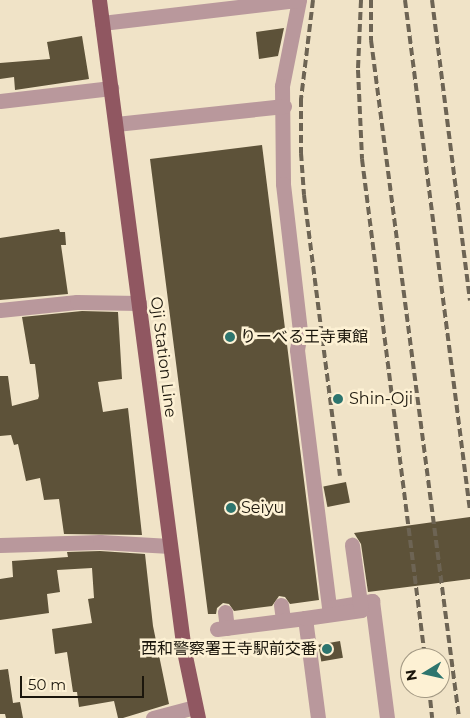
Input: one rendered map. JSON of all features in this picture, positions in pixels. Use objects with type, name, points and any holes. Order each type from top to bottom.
[{"type":"main road","name":"Oji Station Line","points":[[99,0],[184,651],[197,712]]},
{"type":"street","points":[[102,23],[205,6],[299,0],[284,77],[285,206],[300,331],[297,350],[329,608],[372,601],[387,718]]},
{"type":"street","points":[[0,101],[111,88]]},
{"type":"street","points":[[116,124],[284,106]]},
{"type":"street","points":[[0,310],[77,302],[139,302]]},
{"type":"street","points":[[0,545],[100,542],[170,546]]},
{"type":"street","points":[[225,612],[222,628],[361,610],[352,545]]},
{"type":"street","points":[[281,605],[283,620]]},
{"type":"street","points":[[305,618],[313,717]]},
{"type":"street","points":[[153,718],[197,712]]},
{"type":"building","points":[[284,28],[278,56],[259,59],[256,32]]},
{"type":"building","points":[[82,36],[89,79],[15,90],[14,77],[0,79],[0,63],[50,59],[47,42]]},
{"type":"building","name":"りーべる王寺東館","points":[[262,145],[319,600],[290,604],[285,597],[279,596],[272,606],[234,611],[229,604],[223,603],[217,608],[216,614],[208,614],[150,159]]},
{"type":"building","points":[[59,229],[60,232],[65,232],[66,245],[61,245],[68,294],[0,300],[0,238]]},
{"type":"building","points":[[82,311],[118,312],[122,379],[98,382],[103,412],[128,408],[142,535],[64,534],[59,499],[44,500],[40,478],[26,481],[18,444],[14,445],[11,435],[0,436],[0,376],[8,376],[12,406],[38,399],[39,396],[35,364],[30,364],[22,317]]},
{"type":"building","points":[[346,482],[350,503],[327,507],[323,486]]},
{"type":"building","points":[[470,517],[470,579],[368,592],[361,544],[354,533]]},
{"type":"building","points":[[100,551],[145,554],[153,626],[169,704],[123,718],[118,718],[114,701],[79,707],[77,692],[73,692],[67,652],[55,654],[52,629],[92,623],[88,599],[94,598],[92,568],[57,570],[60,592],[47,594],[49,613],[0,620],[0,579],[13,577],[12,561],[68,557],[67,552]]},
{"type":"building","name":"西和警察署王寺駅前交番","points":[[340,641],[343,658],[321,662],[318,645]]},
{"type":"building","points":[[8,669],[13,703],[20,702],[23,718],[6,718],[5,714],[0,714],[0,670]]},
{"type":"railway","points":[[313,0],[301,99],[301,153],[304,195],[340,476]]},
{"type":"railway","points":[[361,0],[358,70],[362,159],[424,648]]},
{"type":"railway","points":[[371,0],[371,40],[459,718]]},
{"type":"railway","points":[[405,0],[470,511]]},
{"type":"railway","points":[[432,0],[470,301]]},
{"type":"railway","points":[[430,698],[432,718]]},
{"type":"place","name":"りーべる王寺東館","points":[[230,337]]},
{"type":"place","name":"Shin-Oji","points":[[338,399]]},
{"type":"place","name":"Seiyu","points":[[231,508]]},
{"type":"place","name":"西和警察署王寺駅前交番","points":[[327,649]]}]
